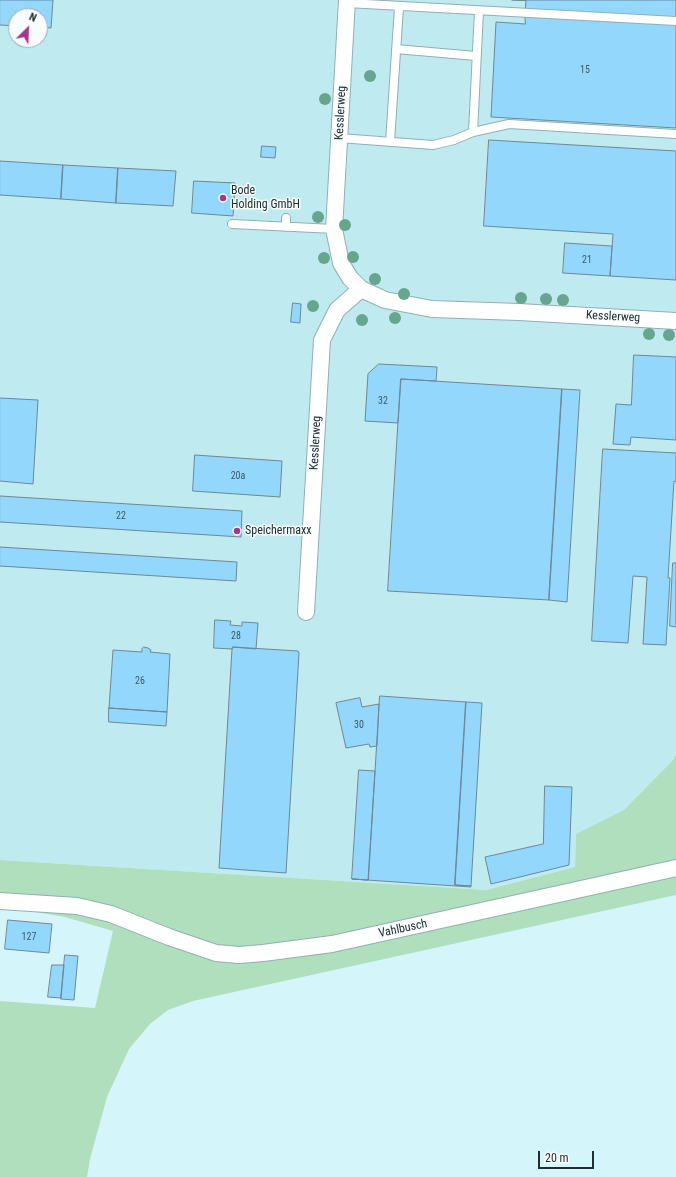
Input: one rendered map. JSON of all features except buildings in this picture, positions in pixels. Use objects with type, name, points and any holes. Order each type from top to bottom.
[{"type":"street","name":"Kesslerweg","points":[[347,1],[334,229],[341,264],[350,278],[361,289],[385,300],[432,309],[519,312],[676,321]]},
{"type":"street","name":"Kesslerweg","points":[[306,612],[322,340],[338,310],[361,289]]},
{"type":"street","name":"Vahlbusch","points":[[0,901],[77,906],[112,914],[169,937],[216,953],[239,955],[332,944],[676,868]]},
{"type":"lane","points":[[347,1],[399,7],[676,21]]},
{"type":"lane","points":[[390,142],[399,7]]},
{"type":"lane","points":[[473,132],[479,11]]},
{"type":"lane","points":[[396,49],[476,56]]},
{"type":"lane","points":[[339,138],[433,145],[454,140],[473,132],[508,124],[676,134]]},
{"type":"lane","points":[[286,218],[286,227]]},
{"type":"lane","points":[[232,224],[334,229]]},
{"type":"shaded area","points":[[0,0],[676,0],[676,755],[672,761],[624,810],[576,834],[575,867],[486,890],[0,860]]},
{"type":"green space","points":[[676,755],[676,895],[193,1001],[168,1010],[150,1024],[129,1049],[107,1097],[90,1159],[87,1177],[0,1177],[0,1001],[95,1008],[113,931],[65,917],[0,906],[0,860],[486,890],[575,867],[576,834],[624,810],[672,761]]},
{"type":"place","name":"Bode Holding GmbH","points":[[223,198]]},
{"type":"place","name":"Speichermaxx","points":[[237,531]]}]
